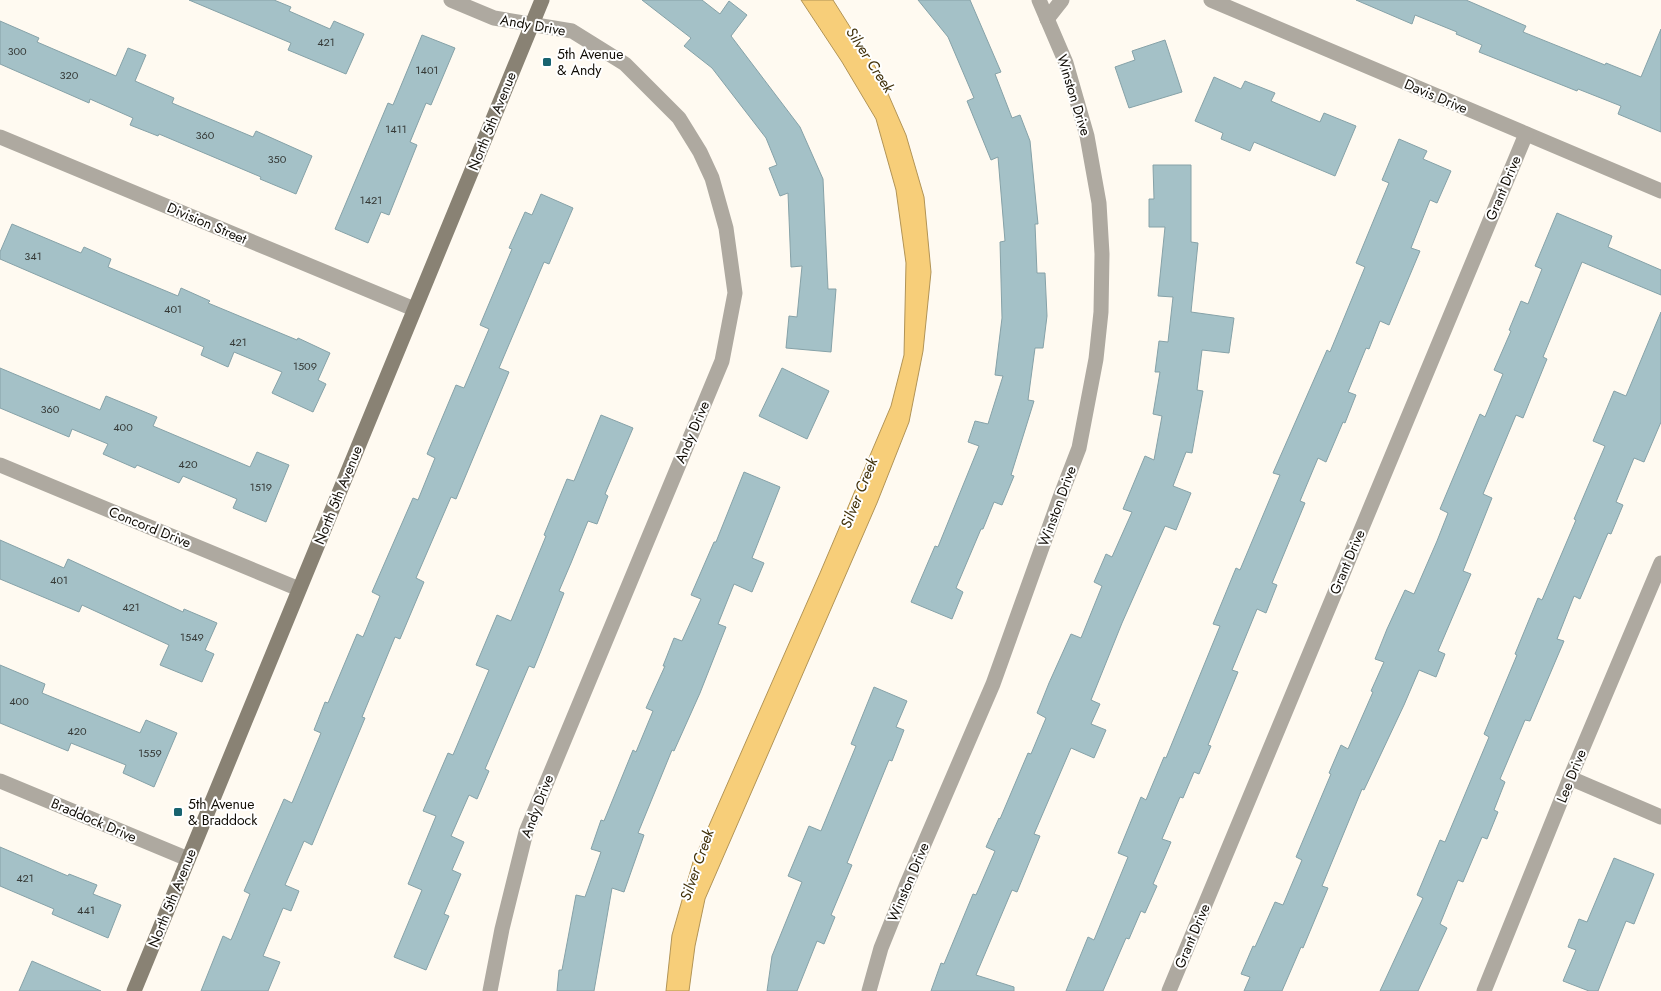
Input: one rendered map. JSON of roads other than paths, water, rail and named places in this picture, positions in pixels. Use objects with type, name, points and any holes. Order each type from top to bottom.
[{"type":"street","name":"Andy Drive","points":[[451,0],[494,18],[572,31],[626,64],[679,118],[700,152],[718,194],[726,228],[735,293],[722,361],[526,832],[502,929],[490,991]]},
{"type":"street","name":"North 5th Avenue","points":[[134,991],[542,0]]},
{"type":"street","name":"Winston Drive","points":[[870,991],[881,948],[993,684],[1079,448],[1089,401],[1101,312],[1102,254],[1099,203],[1087,136],[1066,63],[1039,0]]},
{"type":"street","points":[[1047,19],[1062,0]]},
{"type":"street","name":"Davis Drive","points":[[1211,0],[1661,191]]},
{"type":"street","name":"Grant Drive","points":[[1169,991],[1526,134]]},
{"type":"street","name":"Division Street","points":[[0,136],[414,309]]},
{"type":"street","name":"Concord Drive","points":[[0,465],[299,589]]},
{"type":"street","name":"Lee Drive","points":[[1484,991],[1570,778],[1661,563]]},
{"type":"street","points":[[1570,778],[1661,817]]},
{"type":"street","name":"Braddock Drive","points":[[0,781],[188,859]]},
{"type":"water","name":"Silver Creek","points":[[801,0],[833,0],[879,73],[906,135],[924,197],[931,272],[923,351],[909,422],[877,503],[705,899],[695,946],[689,991],[666,991],[672,935],[693,862],[891,406],[904,355],[906,263],[896,190],[876,119],[842,62]]},
{"type":"place","name":"5th Avenue & Andy","points":[[547,62]]},
{"type":"place","name":"5th Avenue & Braddock","points":[[178,812]]}]
